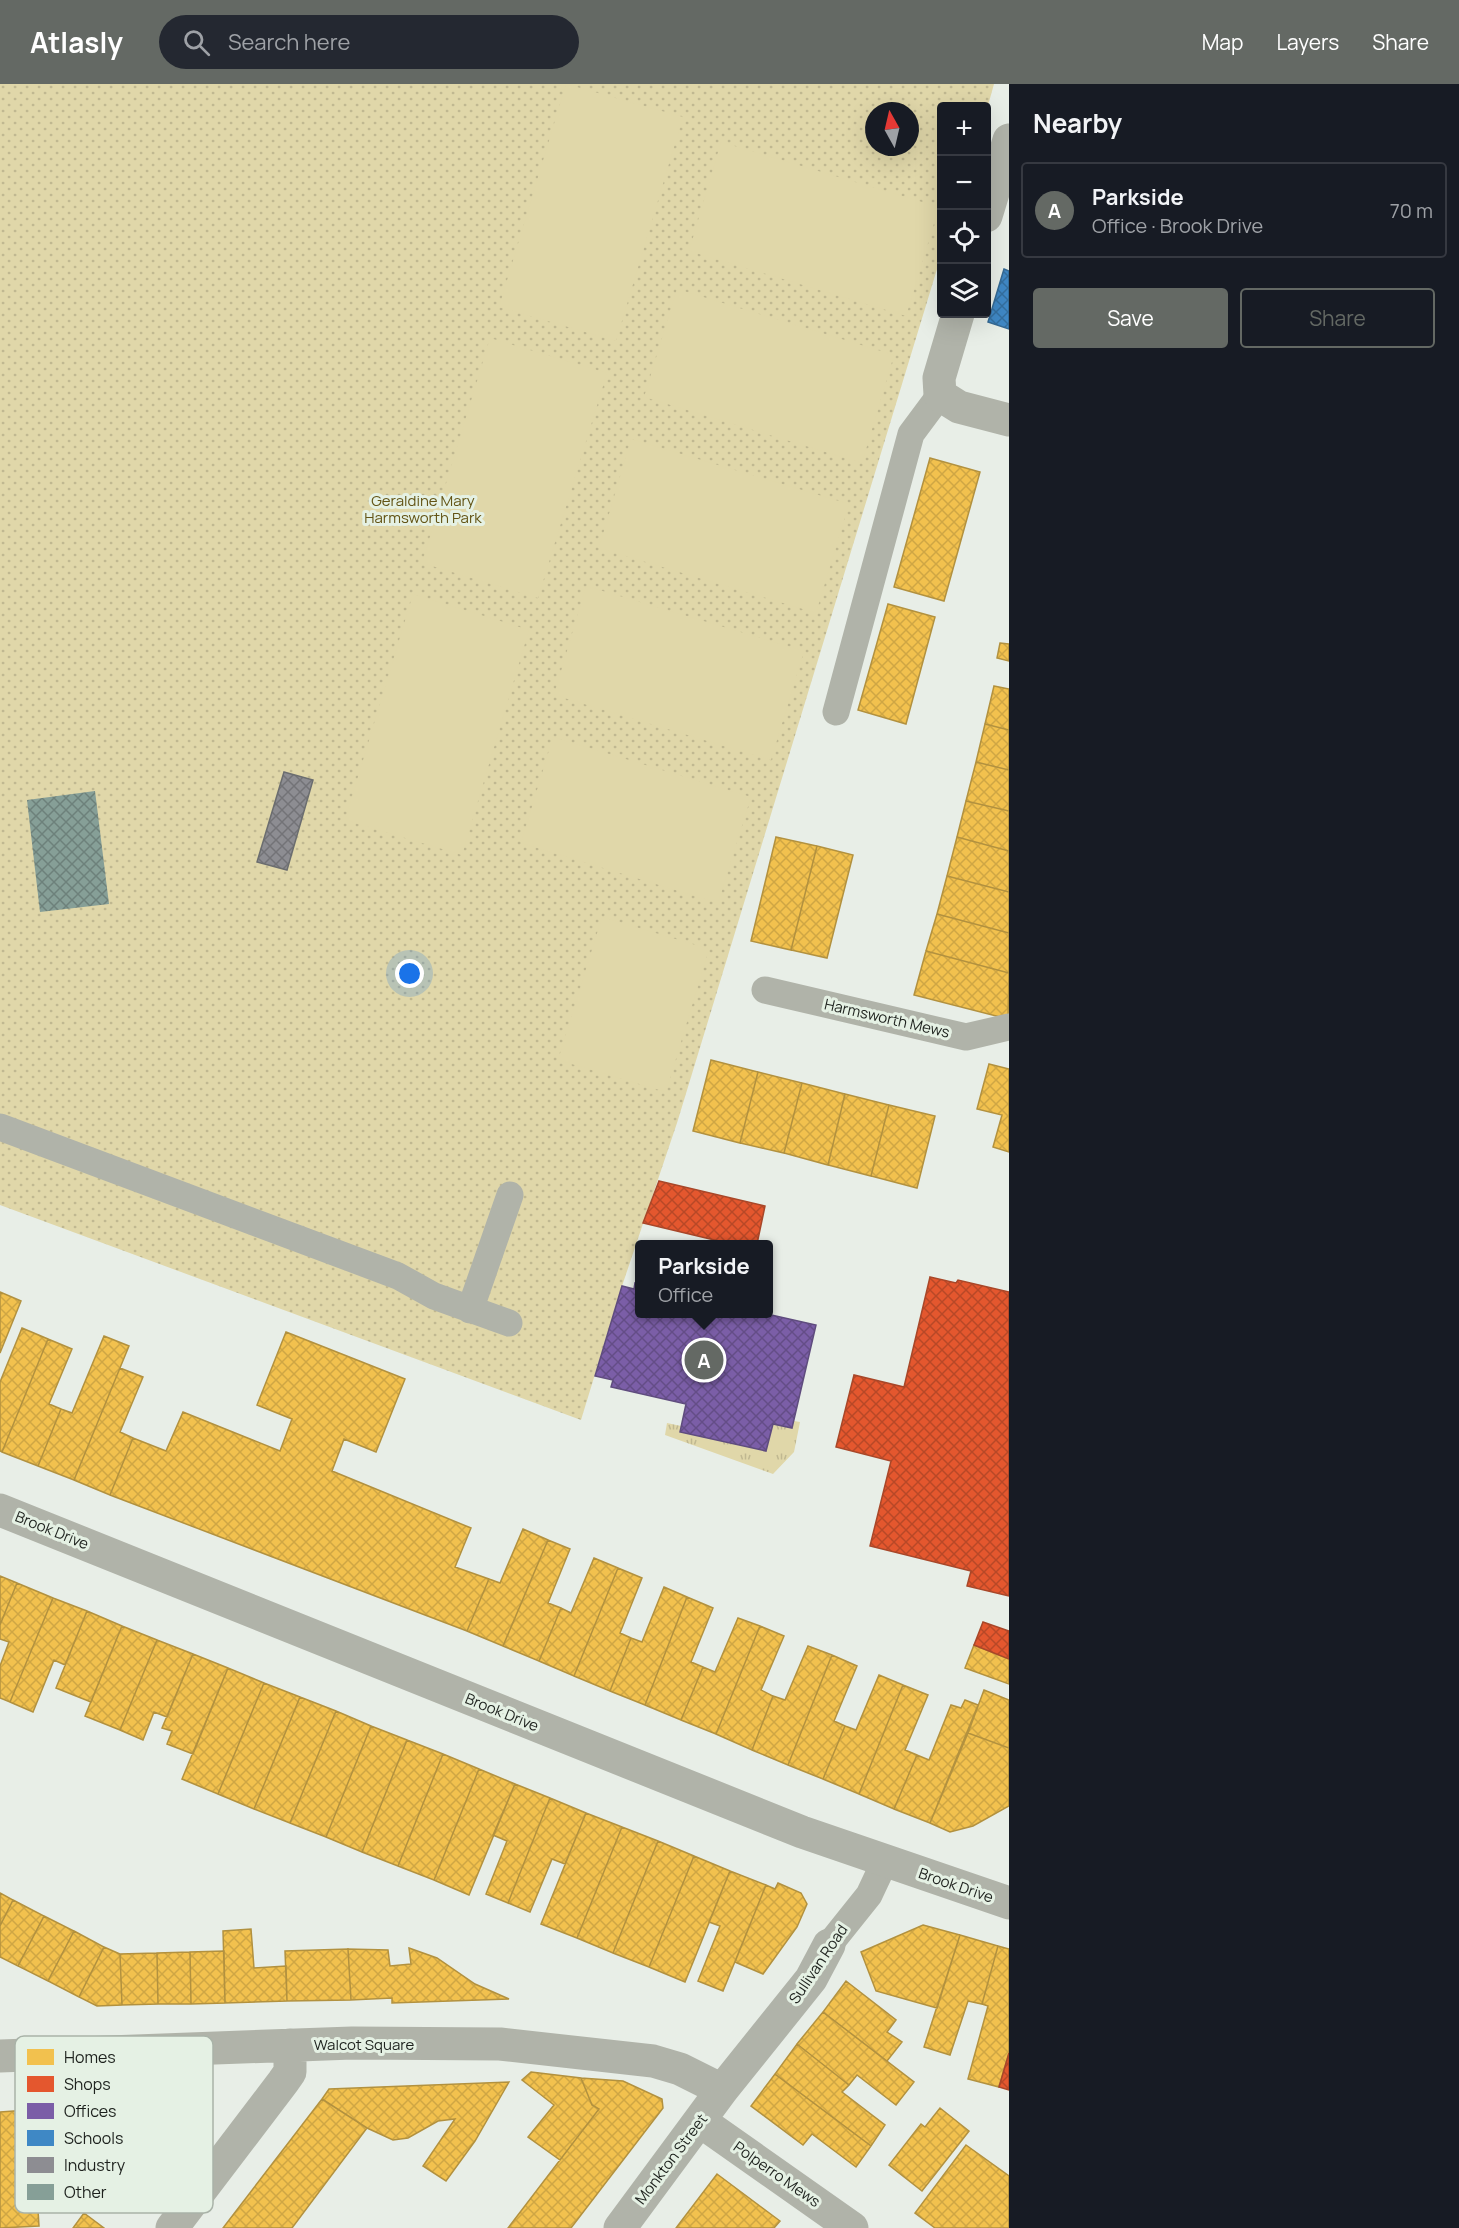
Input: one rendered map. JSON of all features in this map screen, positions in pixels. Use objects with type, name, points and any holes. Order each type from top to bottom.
[{"type":"street","points":[[989,210],[1009,140]]},
{"type":"street","points":[[957,318],[939,378],[940,395],[959,407],[1009,420]]},
{"type":"street","name":"Brook Drive","points":[[0,1510],[802,1832],[1009,1903]]},
{"type":"street","name":"Sullivan Road","points":[[722,2090],[811,1979],[829,1945]]},
{"type":"street","points":[[213,2176],[262,2113],[290,2072],[290,2044]]},
{"type":"street","name":"Walcot Square","points":[[213,2047],[290,2044],[500,2044],[653,2061],[680,2069],[722,2090]]},
{"type":"street","name":"Walcot Square","points":[[0,2056],[15,2055]]},
{"type":"street","name":"Monkton Street","points":[[620,2228],[722,2090]]},
{"type":"street","name":"Polperro Mews","points":[[700,2121],[852,2228]]},
{"type":"street","points":[[172,2228],[184,2213]]},
{"type":"lane","points":[[836,712],[911,434],[940,395]]},
{"type":"lane","name":"Harmsworth Mews","points":[[765,990],[966,1037],[1009,1027]]},
{"type":"lane","points":[[0,1127],[398,1276],[434,1296],[509,1323]]},
{"type":"lane","points":[[470,1310],[510,1195]]},
{"type":"lane","name":"Sullivan Road","points":[[829,1945],[869,1894],[885,1861]]},
{"type":"green space","name":"Geraldine Mary Harmsworth Park","points":[[0,84],[994,84],[989,102],[937,102],[937,269],[677,1123],[638,1240],[635,1240],[635,1247],[581,1420],[0,1205]]},
{"type":"green space","points":[[566,84],[683,117],[616,341],[499,307]]},
{"type":"green space","points":[[721,142],[937,206],[937,214],[906,316],[689,251]]},
{"type":"green space","points":[[677,289],[894,355],[862,463],[644,397]]},
{"type":"green space","points":[[490,338],[607,373],[538,598],[422,563]]},
{"type":"green space","points":[[631,439],[849,504],[816,613],[599,548]]},
{"type":"green space","points":[[586,586],[804,651],[771,760],[554,695]]},
{"type":"green space","points":[[413,594],[529,630],[462,855],[345,820]]},
{"type":"green space","points":[[553,737],[751,797],[718,903],[521,843]]},
{"type":"green space","points":[[602,917],[709,949],[666,1092],[558,1060]]},
{"type":"green space","points":[[794,1421],[800,1422],[794,1452],[773,1474],[665,1435],[667,1423],[681,1426],[680,1432],[766,1451],[773,1424],[792,1428]]},
{"type":"building: Homes","points":[[930,458],[980,472],[944,601],[894,587]]},
{"type":"building: Homes","points":[[888,604],[935,617],[906,724],[858,710]]},
{"type":"building: Homes","points":[[1000,643],[1009,644],[1009,661],[997,658]]},
{"type":"building: Homes","points":[[994,686],[1009,689],[1009,730],[985,724]]},
{"type":"building: Homes","points":[[985,724],[1009,730],[1009,770],[976,762]]},
{"type":"building: Homes","points":[[976,762],[1009,770],[1009,811],[966,801]]},
{"type":"building: Homes","points":[[966,801],[1009,811],[1009,851],[957,837]]},
{"type":"building: Homes","points":[[776,837],[817,846],[791,950],[751,941]]},
{"type":"building: Homes","points":[[957,837],[1009,851],[1009,892],[947,876]]},
{"type":"building: Homes","points":[[817,846],[853,855],[827,958],[791,950]]},
{"type":"building: Homes","points":[[947,876],[1009,892],[1009,933],[937,914]]},
{"type":"building: Homes","points":[[937,914],[1009,933],[1009,973],[926,951]]},
{"type":"building: Homes","points":[[926,951],[1009,973],[1008,1019],[914,995]]},
{"type":"building: Homes","points":[[711,1060],[758,1072],[740,1143],[693,1131]]},
{"type":"building: Homes","points":[[989,1064],[1009,1069],[1009,1152],[993,1147],[1002,1115],[977,1109]]},
{"type":"building: Homes","points":[[758,1072],[802,1083],[784,1153],[740,1143]]},
{"type":"building: Homes","points":[[802,1083],[845,1094],[828,1165],[784,1153]]},
{"type":"building: Homes","points":[[845,1094],[889,1105],[871,1176],[828,1165]]},
{"type":"building: Homes","points":[[889,1105],[935,1116],[917,1188],[871,1176]]},
{"type":"building: Homes","points":[[0,1292],[21,1301],[0,1353]]},
{"type":"building: Homes","points":[[22,1328],[48,1339],[2,1452],[0,1451],[0,1382]]},
{"type":"building: Homes","points":[[286,1332],[405,1379],[376,1452],[344,1439],[332,1471],[471,1528],[455,1567],[489,1579],[467,1631],[110,1495],[133,1438],[166,1451],[183,1412],[280,1451],[292,1419],[257,1405]]},
{"type":"building: Homes","points":[[104,1336],[129,1346],[74,1480],[38,1466],[61,1409],[72,1413]]},
{"type":"building: Homes","points":[[48,1339],[72,1349],[49,1404],[61,1409],[38,1466],[2,1452]]},
{"type":"building: Homes","points":[[120,1368],[143,1377],[120,1432],[133,1438],[110,1495],[74,1480]]},
{"type":"building: Homes","points":[[523,1529],[548,1540],[503,1646],[467,1631],[489,1579],[500,1583]]},
{"type":"building: Homes","points":[[548,1540],[570,1549],[548,1603],[561,1608],[539,1661],[503,1646]]},
{"type":"building: Homes","points":[[594,1558],[618,1568],[574,1676],[539,1661],[561,1608],[571,1613]]},
{"type":"building: Homes","points":[[618,1568],[642,1578],[620,1633],[631,1638],[610,1691],[574,1676]]},
{"type":"building: Homes","points":[[0,1576],[17,1583],[0,1625]]},
{"type":"building: Homes","points":[[17,1583],[53,1598],[10,1702],[0,1698],[0,1666],[9,1642],[0,1639],[0,1625]]},
{"type":"building: Homes","points":[[664,1587],[687,1597],[645,1705],[610,1691],[631,1638],[642,1642]]},
{"type":"building: Homes","points":[[687,1597],[713,1608],[691,1662],[703,1667],[681,1720],[645,1705]]},
{"type":"building: Homes","points":[[53,1598],[87,1611],[65,1665],[54,1660],[33,1712],[10,1702]]},
{"type":"building: Homes","points":[[87,1611],[122,1626],[91,1702],[56,1688]]},
{"type":"building: Homes","points":[[738,1618],[760,1626],[716,1734],[681,1720],[703,1667],[715,1672]]},
{"type":"building: Homes","points":[[122,1626],[157,1640],[120,1730],[85,1716]]},
{"type":"building: Homes","points":[[760,1626],[784,1636],[761,1690],[773,1696],[752,1750],[716,1734]]},
{"type":"building: Homes","points":[[157,1640],[193,1654],[167,1717],[154,1712],[143,1740],[120,1730]]},
{"type":"building: Homes","points":[[974,1645],[1009,1659],[1009,1684],[965,1668]]},
{"type":"building: Homes","points":[[808,1646],[832,1655],[788,1765],[752,1750],[773,1696],[785,1700]]},
{"type":"building: Homes","points":[[193,1654],[228,1668],[193,1754],[167,1744],[172,1731],[162,1728]]},
{"type":"building: Homes","points":[[832,1655],[857,1666],[834,1721],[845,1726],[823,1779],[788,1765]]},
{"type":"building: Homes","points":[[228,1668],[264,1683],[218,1794],[182,1779]]},
{"type":"building: Homes","points":[[879,1675],[903,1685],[859,1794],[823,1779],[845,1726],[856,1730]]},
{"type":"building: Homes","points":[[264,1683],[300,1697],[254,1809],[218,1794]]},
{"type":"building: Homes","points":[[903,1685],[928,1695],[905,1750],[917,1755],[894,1809],[859,1794]]},
{"type":"building: Homes","points":[[984,1690],[1009,1700],[1009,1748],[968,1733]]},
{"type":"building: Homes","points":[[300,1697],[336,1711],[290,1823],[254,1809]]},
{"type":"building: Homes","points":[[965,1700],[978,1705],[930,1823],[894,1809],[917,1755],[929,1760],[951,1705],[961,1708]]},
{"type":"building: Homes","points":[[336,1711],[371,1726],[326,1837],[290,1823]]},
{"type":"building: Homes","points":[[371,1726],[407,1740],[362,1852],[326,1837]]},
{"type":"building: Homes","points":[[968,1733],[1009,1748],[1009,1806],[973,1826],[950,1832],[930,1823]]},
{"type":"building: Homes","points":[[407,1740],[443,1754],[398,1866],[362,1852]]},
{"type":"building: Homes","points":[[443,1754],[479,1769],[434,1880],[398,1866]]},
{"type":"building: Homes","points":[[479,1769],[515,1784],[469,1895],[434,1880]]},
{"type":"building: Homes","points":[[515,1784],[550,1798],[508,1903],[486,1894],[507,1841],[493,1835]]},
{"type":"building: Homes","points":[[550,1798],[586,1813],[565,1864],[552,1859],[530,1912],[508,1903]]},
{"type":"building: Homes","points":[[586,1813],[622,1827],[577,1938],[541,1924]]},
{"type":"building: Homes","points":[[622,1827],[658,1841],[613,1953],[577,1938]]},
{"type":"building: Homes","points":[[658,1841],[694,1856],[649,1967],[613,1953]]},
{"type":"building: Homes","points":[[694,1856],[730,1871],[685,1982],[649,1967]]},
{"type":"building: Homes","points":[[730,1871],[766,1885],[723,1991],[698,1981],[720,1926],[709,1922]]},
{"type":"building: Homes","points":[[778,1883],[801,1893],[807,1904],[797,1927],[763,1974],[735,1962],[766,1885],[775,1889]]},
{"type":"building: Homes","points":[[0,1893],[13,1900],[0,1926]]},
{"type":"building: Homes","points":[[13,1900],[44,1916],[18,1966],[0,1957],[0,1926]]},
{"type":"building: Homes","points":[[44,1916],[74,1931],[48,1981],[18,1966]]},
{"type":"building: Homes","points":[[923,1925],[960,1935],[937,2008],[876,1991],[861,1952]]},
{"type":"building: Homes","points":[[251,1929],[254,1968],[286,1966],[287,2001],[225,2003],[223,1931]]},
{"type":"building: Homes","points":[[74,1931],[104,1947],[79,1997],[48,1981]]},
{"type":"building: Homes","points":[[960,1935],[998,1946],[982,2004],[968,2001],[950,2055],[924,2047]]},
{"type":"building: Homes","points":[[998,1946],[1009,1949],[1009,2053],[999,2087],[968,2079],[988,2006],[982,2004]]},
{"type":"building: Homes","points":[[104,1947],[120,1954],[122,2005],[97,2006],[79,1997]]},
{"type":"building: Homes","points":[[409,1948],[437,1958],[475,1984],[509,1999],[392,2003],[392,1998],[351,2000],[348,1949],[388,1950],[390,1966],[411,1964]]},
{"type":"building: Homes","points":[[348,1949],[351,2000],[287,2001],[285,1951]]},
{"type":"building: Homes","points":[[224,1951],[225,2003],[191,2004],[190,1952]]},
{"type":"building: Homes","points":[[190,1952],[191,2004],[158,2004],[157,1953]]},
{"type":"building: Homes","points":[[157,1953],[158,2004],[122,2005],[120,1954]]},
{"type":"building: Homes","points":[[846,1981],[896,2020],[887,2032],[902,2042],[887,2061],[823,2012]]},
{"type":"building: Homes","points":[[823,2012],[914,2082],[896,2105],[857,2075],[849,2085],[797,2044]]},
{"type":"building: Homes","points":[[797,2044],[849,2085],[842,2092],[885,2125],[871,2146],[775,2074]]},
{"type":"building: Homes","points":[[531,2072],[581,2078],[592,2105],[599,2109],[560,2160],[528,2137],[554,2105],[522,2080]]},
{"type":"building: Homes","points":[[775,2074],[871,2146],[856,2167],[812,2134],[803,2145],[751,2106]]},
{"type":"building: Homes","points":[[581,2078],[623,2081],[662,2099],[663,2108],[571,2228],[508,2228],[599,2109],[592,2105]]},
{"type":"building: Homes","points":[[509,2082],[475,2141],[446,2181],[423,2166],[455,2119],[438,2121],[408,2138],[393,2140],[367,2128],[322,2099],[329,2089]]},
{"type":"building: Homes","points":[[322,2099],[367,2128],[292,2228],[223,2228]]},
{"type":"building: Homes","points":[[940,2108],[969,2131],[922,2191],[889,2165],[921,2124],[925,2127]]},
{"type":"building: Homes","points":[[15,2111],[15,2213],[38,2213],[39,2226],[0,2228],[0,2112]]},
{"type":"building: Homes","points":[[966,2145],[1009,2176],[1009,2228],[935,2228],[915,2213]]},
{"type":"building: Homes","points":[[717,2174],[780,2221],[774,2228],[676,2228]]},
{"type":"building: Homes","points":[[84,2213],[104,2228],[73,2228]]},
{"type":"building: Shops","points":[[659,1181],[765,1206],[758,1240],[714,1240],[643,1223]]},
{"type":"building: Shops","points":[[930,1277],[956,1283],[958,1280],[1009,1292],[1009,1596],[967,1586],[971,1571],[870,1546],[891,1461],[836,1447],[854,1375],[904,1387]]},
{"type":"building: Shops","points":[[983,1622],[1009,1631],[1009,1659],[974,1645]]},
{"type":"building: Shops","points":[[1009,2053],[1009,2090],[999,2087]]},
{"type":"building: Offices","points":[[635,1283],[635,1318],[773,1318],[773,1315],[816,1325],[792,1428],[773,1424],[766,1451],[680,1432],[686,1404],[611,1387],[613,1380],[595,1376],[622,1286],[634,1289]]},
{"type":"building: Schools","points":[[1004,269],[1009,271],[1009,329],[988,322]]},
{"type":"building: Industry","points":[[284,772],[313,780],[287,870],[257,862]]},
{"type":"building: Other","points":[[95,791],[109,904],[40,912],[27,800]]},
{"type":"place","name":"Parkside","points":[[704,1360]]}]
